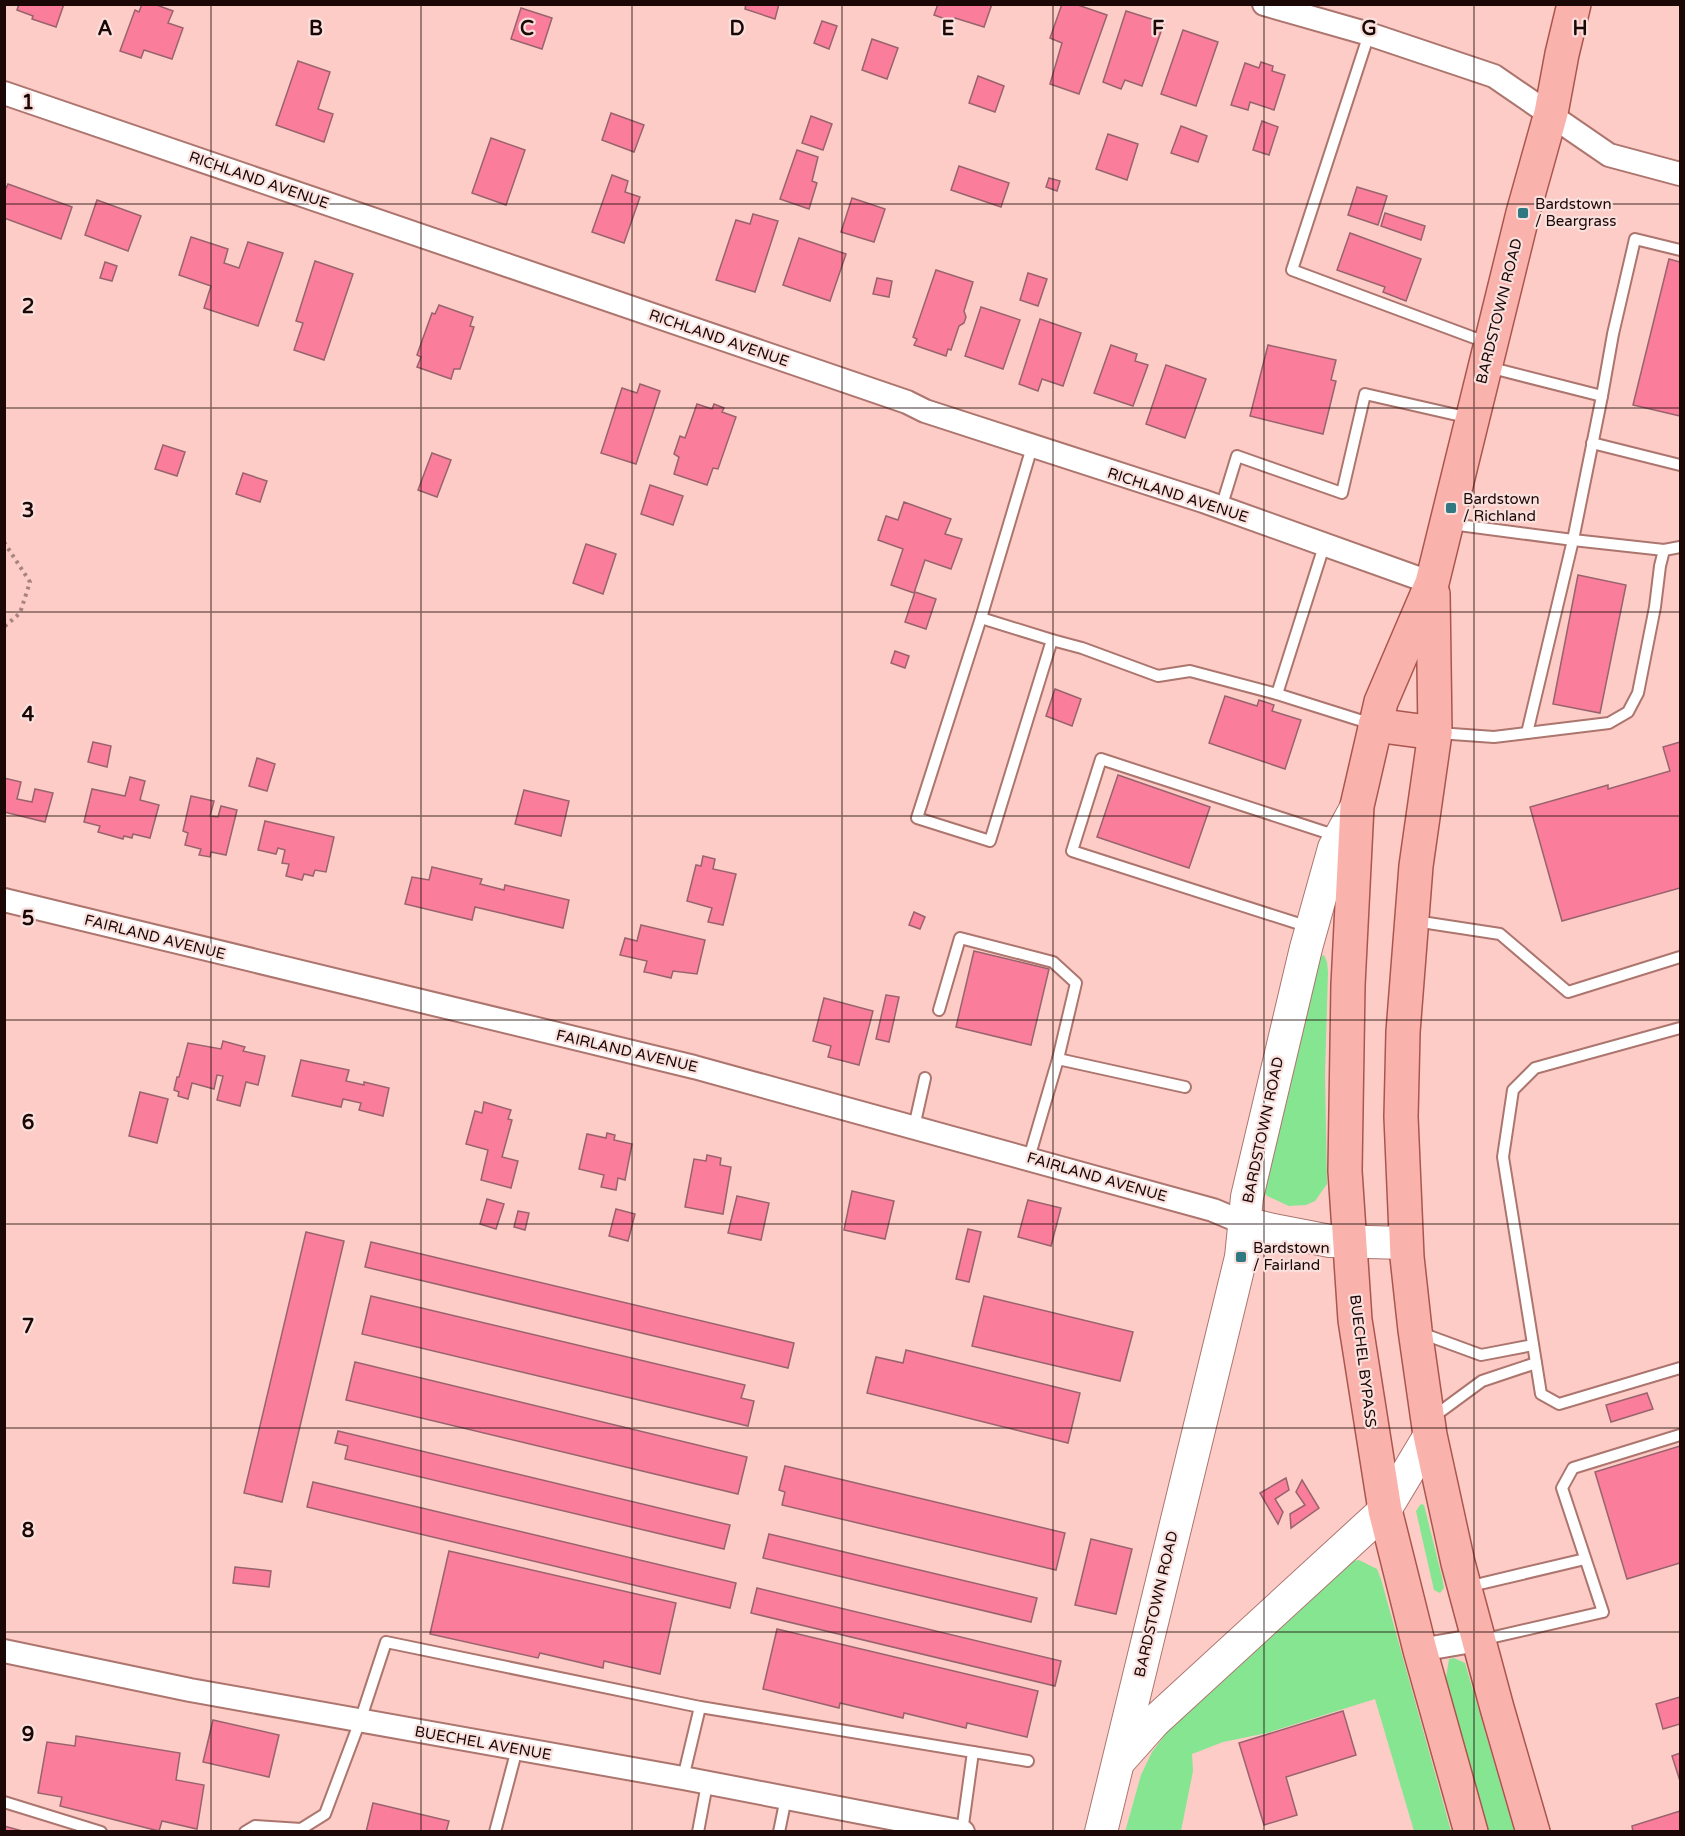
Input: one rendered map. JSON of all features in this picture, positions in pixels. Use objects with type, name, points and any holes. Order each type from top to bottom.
[{"type":"main road","name":"BARDSTOWN ROAD","points":[[1101,1832],[1241,1257],[1247,1197],[1311,928],[1334,848],[1358,806],[1381,702],[1432,583],[1523,213],[1551,113],[1574,4]]},
{"type":"main road","name":"BARDSTOWN ROAD","points":[[1406,1243],[1401,1117],[1403,1032],[1416,866],[1435,733],[1432,583]]},
{"type":"main road","points":[[1375,725],[1435,733]]},
{"type":"main road","name":"BUECHEL BYPASS","points":[[1358,806],[1346,1076],[1345,1171],[1355,1320],[1384,1510],[1471,1832]]},
{"type":"main road","points":[[1244,1223],[1330,1241],[1406,1243],[1415,1330],[1429,1428],[1464,1588],[1533,1832]]},
{"type":"main road","name":"BARDSTOWN ROAD","points":[[1119,1761],[1154,1722],[1384,1510],[1429,1428]]},
{"type":"street","points":[[1270,6],[1369,34],[1494,76],[1609,155],[1680,174]]},
{"type":"street","name":"RICHLAND AVENUE","points":[[4,93],[884,394],[925,411],[1221,508],[1432,583]]},
{"type":"street","name":"FAIRLAND AVENUE","points":[[4,900],[694,1067],[1213,1210],[1244,1223]]},
{"type":"street","points":[[1420,1650],[1478,1640]]},
{"type":"street","name":"BUECHEL AVENUE","points":[[4,1651],[190,1690],[683,1778],[962,1832]]},
{"type":"lane","points":[[1369,34],[1292,270],[1489,355],[1602,396]]},
{"type":"lane","points":[[1527,733],[1573,540],[1613,334],[1635,239],[1680,250]]},
{"type":"lane","points":[[1221,508],[1237,456],[1342,493],[1365,394],[1473,419]]},
{"type":"lane","points":[[1592,443],[1680,465]]},
{"type":"lane","points":[[1032,447],[981,618],[917,818],[990,841],[1052,640]]},
{"type":"lane","points":[[1447,523],[1664,550],[1680,547]]},
{"type":"lane","points":[[1277,694],[1324,546]]},
{"type":"lane","points":[[1435,733],[1494,737],[1609,723],[1628,712],[1638,693],[1664,550]]},
{"type":"lane","points":[[981,618],[1082,648],[1158,676],[1190,671],[1277,694],[1375,725]]},
{"type":"lane","points":[[1311,928],[1072,851],[1101,759],[1340,837]]},
{"type":"lane","points":[[1412,921],[1500,934],[1568,992],[1680,957]]},
{"type":"lane","points":[[939,1010],[960,939],[1053,962],[1076,983],[1058,1059],[1029,1158]]},
{"type":"lane","points":[[1680,1028],[1535,1068],[1513,1090],[1503,1157],[1541,1394],[1559,1404],[1680,1368]]},
{"type":"lane","points":[[1058,1059],[1185,1087]]},
{"type":"lane","points":[[914,1127],[925,1078]]},
{"type":"lane","points":[[1415,1330],[1481,1355],[1533,1345]]},
{"type":"lane","points":[[1429,1428],[1482,1381],[1536,1363]]},
{"type":"lane","points":[[1478,1640],[1603,1612],[1562,1488],[1573,1468],[1680,1435]]},
{"type":"lane","points":[[1464,1588],[1585,1559]]},
{"type":"lane","points":[[245,1832],[255,1826],[301,1829],[325,1814],[360,1721],[386,1642],[700,1707],[1028,1761]]},
{"type":"lane","points":[[683,1778],[700,1707]]},
{"type":"lane","points":[[495,1832],[517,1749]]},
{"type":"lane","points":[[962,1832],[973,1752]]},
{"type":"lane","points":[[698,1832],[707,1784]]},
{"type":"lane","points":[[780,1832],[786,1798]]},
{"type":"lane","points":[[4,1802],[101,1832]]},
{"type":"path","points":[[4,542],[30,582],[20,613],[4,627]]},
{"type":"green space","points":[[1324,955],[1328,972],[1325,1074],[1327,1184],[1315,1201],[1306,1205],[1289,1206],[1267,1196],[1264,1192],[1265,1172],[1319,957]]},
{"type":"green space","points":[[1421,1504],[1424,1505],[1442,1577],[1444,1588],[1440,1593],[1434,1590],[1416,1511]]},
{"type":"green space","points":[[1359,1560],[1377,1569],[1381,1579],[1451,1831],[1414,1831],[1375,1699],[1267,1733],[1223,1742],[1192,1754],[1193,1771],[1181,1831],[1125,1832],[1141,1775],[1152,1752],[1174,1723],[1349,1562]]},
{"type":"green space","points":[[1454,1658],[1465,1663],[1514,1831],[1485,1831],[1445,1684],[1449,1659]]},
{"type":"building","points":[[19,4],[64,4],[56,27],[32,19],[33,16],[17,10]]},
{"type":"building","points":[[142,4],[154,4],[173,11],[168,23],[183,28],[172,59],[144,50],[141,58],[120,51],[135,10],[139,12]]},
{"type":"building","points":[[746,4],[779,4],[775,19],[745,9]]},
{"type":"building","points":[[938,4],[992,4],[984,27],[955,18],[954,22],[934,15]]},
{"type":"building","points":[[1062,4],[1075,4],[1107,15],[1079,94],[1050,84],[1062,43],[1050,38]]},
{"type":"building","points":[[521,8],[552,18],[542,49],[511,39]]},
{"type":"building","points":[[1126,11],[1164,23],[1142,86],[1125,80],[1121,89],[1103,82]]},
{"type":"building","points":[[822,21],[837,26],[829,49],[814,43]]},
{"type":"building","points":[[1183,30],[1218,42],[1196,106],[1161,94]]},
{"type":"building","points":[[872,39],[898,48],[887,79],[862,70]]},
{"type":"building","points":[[298,61],[330,72],[318,109],[333,114],[324,142],[276,125]]},
{"type":"building","points":[[1261,62],[1273,66],[1272,71],[1285,75],[1274,110],[1250,102],[1248,110],[1231,105],[1245,63],[1259,68]]},
{"type":"building","points":[[978,76],[1004,86],[995,112],[969,103]]},
{"type":"building","points":[[611,113],[644,125],[634,152],[602,140]]},
{"type":"building","points":[[811,116],[832,124],[823,150],[802,143]]},
{"type":"building","points":[[1262,121],[1278,127],[1269,155],[1253,150]]},
{"type":"building","points":[[1181,126],[1207,136],[1198,162],[1171,153]]},
{"type":"building","points":[[1108,134],[1138,144],[1127,180],[1096,169]]},
{"type":"building","points":[[491,138],[525,150],[506,205],[472,193]]},
{"type":"building","points":[[797,150],[818,157],[812,181],[817,183],[809,209],[780,199]]},
{"type":"building","points":[[959,166],[1009,183],[1001,207],[951,190]]},
{"type":"building","points":[[612,175],[628,181],[625,192],[640,197],[624,243],[592,232]]},
{"type":"building","points":[[1049,178],[1060,181],[1057,191],[1046,187]]},
{"type":"building","points":[[8,184],[72,207],[61,239],[4,218],[4,193]]},
{"type":"building","points":[[1357,187],[1387,196],[1378,225],[1348,215]]},
{"type":"building","points":[[852,198],[885,209],[874,242],[841,232]]},
{"type":"building","points":[[97,200],[141,216],[128,251],[85,235]]},
{"type":"building","points":[[1385,213],[1425,226],[1421,240],[1381,226]]},
{"type":"building","points":[[753,214],[778,221],[755,292],[716,280],[736,220],[750,224]]},
{"type":"building","points":[[1350,233],[1421,259],[1406,301],[1383,292],[1385,287],[1337,270]]},
{"type":"building","points":[[191,237],[228,249],[224,263],[239,268],[248,242],[283,253],[258,326],[204,308],[211,286],[179,275]]},
{"type":"building","points":[[799,238],[846,254],[830,301],[783,285]]},
{"type":"building","points":[[1669,259],[1680,262],[1680,416],[1633,405]]},
{"type":"building","points":[[315,261],[353,274],[324,360],[294,350],[303,323],[296,321]]},
{"type":"building","points":[[105,262],[117,266],[112,281],[100,278]]},
{"type":"building","points":[[936,270],[973,282],[964,311],[966,317],[964,323],[959,326],[951,350],[948,349],[946,356],[914,345],[917,339],[913,337]]},
{"type":"building","points":[[1028,273],[1047,279],[1038,306],[1020,300]]},
{"type":"building","points":[[877,278],[892,281],[889,297],[873,294]]},
{"type":"building","points":[[439,305],[473,317],[470,326],[474,327],[460,369],[454,369],[451,379],[417,367],[421,357],[417,355],[432,313],[435,314]]},
{"type":"building","points":[[981,307],[1020,320],[1003,369],[965,356]]},
{"type":"building","points":[[1040,319],[1081,333],[1063,386],[1042,379],[1038,391],[1019,384]]},
{"type":"building","points":[[1111,345],[1137,354],[1135,361],[1148,365],[1133,406],[1094,393]]},
{"type":"building","points":[[1268,345],[1336,360],[1331,380],[1336,381],[1323,434],[1250,416]]},
{"type":"building","points":[[1166,365],[1206,379],[1185,438],[1146,424]]},
{"type":"building","points":[[640,384],[660,391],[636,464],[601,453],[622,388],[637,393]]},
{"type":"building","points":[[697,404],[712,409],[714,404],[724,408],[722,412],[736,417],[718,469],[713,468],[707,485],[674,474],[679,457],[674,454],[680,436],[685,438]]},
{"type":"building","points":[[163,445],[185,452],[177,476],[155,469]]},
{"type":"building","points":[[432,453],[451,460],[437,497],[418,490]]},
{"type":"building","points":[[243,473],[267,481],[260,502],[236,494]]},
{"type":"building","points":[[650,485],[683,496],[673,525],[641,514]]},
{"type":"building","points":[[904,502],[951,519],[945,534],[962,539],[951,569],[925,560],[914,593],[891,585],[903,549],[878,540],[886,516],[898,520]]},
{"type":"building","points":[[586,544],[616,554],[603,594],[573,583]]},
{"type":"building","points":[[1578,575],[1626,585],[1600,713],[1553,704]]},
{"type":"building","points":[[915,592],[936,599],[926,629],[905,622]]},
{"type":"building","points":[[895,651],[909,656],[905,668],[891,663]]},
{"type":"building","points":[[1055,689],[1081,699],[1072,726],[1046,716]]},
{"type":"building","points":[[1225,696],[1257,706],[1259,700],[1274,705],[1272,711],[1301,720],[1285,769],[1209,743]]},
{"type":"building","points":[[93,742],[111,746],[107,767],[88,762]]},
{"type":"building","points":[[1680,742],[1680,888],[1562,921],[1530,807],[1608,785],[1608,789],[1670,771],[1663,747]]},
{"type":"building","points":[[257,758],[275,764],[267,791],[249,786]]},
{"type":"building","points":[[1118,775],[1210,807],[1189,868],[1097,837]]},
{"type":"building","points":[[130,777],[145,781],[140,800],[159,805],[150,838],[133,834],[132,838],[124,836],[123,839],[98,832],[100,826],[84,822],[92,789],[125,796]]},
{"type":"building","points":[[4,778],[21,782],[17,799],[32,802],[35,789],[53,793],[45,822],[4,812]]},
{"type":"building","points":[[524,790],[569,801],[561,836],[515,824]]},
{"type":"building","points":[[191,796],[214,801],[210,816],[218,817],[221,806],[237,810],[226,855],[211,852],[210,857],[199,855],[201,849],[185,845],[188,833],[183,831]]},
{"type":"building","points":[[265,821],[334,837],[326,872],[315,870],[313,876],[304,874],[302,880],[286,876],[289,864],[282,863],[285,850],[278,848],[276,854],[258,850]]},
{"type":"building","points":[[703,856],[715,859],[713,869],[736,874],[723,925],[708,922],[712,908],[687,901],[696,865],[701,866]]},
{"type":"building","points":[[432,867],[482,879],[480,884],[504,890],[505,885],[569,900],[563,928],[475,907],[472,920],[405,904],[412,877],[429,880]]},
{"type":"building","points":[[914,912],[925,917],[920,929],[909,925]]},
{"type":"building","points":[[641,925],[705,940],[697,974],[673,971],[671,978],[644,972],[647,961],[620,955],[625,938],[637,941]]},
{"type":"building","points":[[974,951],[1049,969],[1031,1045],[956,1027]]},
{"type":"building","points":[[886,995],[899,997],[889,1042],[876,1039]]},
{"type":"building","points":[[824,998],[873,1011],[859,1065],[828,1057],[831,1046],[813,1041]]},
{"type":"building","points":[[223,1041],[245,1047],[243,1051],[265,1056],[258,1085],[246,1082],[240,1106],[217,1100],[223,1076],[217,1075],[214,1089],[192,1083],[188,1099],[178,1096],[179,1092],[174,1090],[188,1043],[221,1049]]},
{"type":"building","points":[[301,1060],[349,1070],[346,1081],[364,1085],[364,1082],[389,1088],[383,1116],[359,1110],[361,1103],[343,1099],[341,1107],[292,1096]]},
{"type":"building","points":[[140,1092],[168,1099],[157,1143],[129,1136]]},
{"type":"building","points":[[484,1102],[511,1110],[508,1119],[512,1120],[502,1157],[518,1161],[511,1188],[481,1180],[488,1150],[466,1144],[475,1111],[482,1113]]},
{"type":"building","points":[[607,1133],[615,1135],[614,1140],[632,1144],[625,1180],[618,1178],[616,1190],[601,1187],[604,1175],[579,1169],[587,1134],[606,1138]]},
{"type":"building","points":[[707,1155],[721,1158],[720,1165],[731,1167],[723,1214],[685,1207],[694,1159],[706,1161]]},
{"type":"building","points":[[852,1191],[894,1201],[885,1239],[844,1230]]},
{"type":"building","points":[[737,1196],[769,1203],[761,1240],[728,1233]]},
{"type":"building","points":[[487,1199],[504,1204],[496,1229],[480,1224]]},
{"type":"building","points":[[1028,1200],[1061,1208],[1051,1246],[1018,1237]]},
{"type":"building","points":[[616,1209],[635,1214],[628,1241],[609,1236]]},
{"type":"building","points":[[518,1211],[529,1213],[525,1230],[514,1227]]},
{"type":"building","points":[[968,1229],[981,1232],[969,1282],[956,1279]]},
{"type":"building","points":[[306,1232],[344,1241],[282,1502],[244,1493]]},
{"type":"building","points":[[371,1242],[794,1343],[788,1368],[365,1267]]},
{"type":"building","points":[[371,1296],[745,1385],[741,1398],[754,1401],[748,1426],[362,1334]]},
{"type":"building","points":[[984,1296],[1133,1332],[1120,1381],[972,1346]]},
{"type":"building","points":[[906,1350],[1080,1393],[1068,1443],[867,1393],[876,1357],[903,1363]]},
{"type":"building","points":[[355,1362],[747,1457],[738,1494],[346,1400]]},
{"type":"building","points":[[1647,1393],[1653,1409],[1611,1422],[1606,1405]]},
{"type":"building","points":[[338,1431],[730,1525],[724,1549],[345,1459],[348,1446],[335,1443]]},
{"type":"building","points":[[1680,1446],[1680,1563],[1627,1579],[1595,1472]]},
{"type":"building","points":[[785,1466],[1065,1533],[1056,1570],[782,1505],[785,1492],[779,1490]]},
{"type":"building","points":[[1286,1478],[1289,1490],[1275,1499],[1283,1512],[1278,1524],[1260,1493]]},
{"type":"building","points":[[1302,1480],[1319,1508],[1291,1528],[1290,1514],[1305,1505],[1296,1492]]},
{"type":"building","points":[[313,1482],[736,1583],[730,1608],[307,1507]]},
{"type":"building","points":[[769,1534],[1037,1598],[1031,1622],[763,1558]]},
{"type":"building","points":[[1091,1539],[1132,1549],[1116,1614],[1075,1605]]},
{"type":"building","points":[[449,1551],[676,1603],[660,1674],[604,1661],[603,1668],[540,1653],[538,1658],[430,1634]]},
{"type":"building","points":[[235,1567],[271,1571],[269,1587],[233,1583]]},
{"type":"building","points":[[757,1588],[1061,1661],[1055,1686],[751,1613]]},
{"type":"building","points":[[777,1629],[1038,1691],[1027,1737],[967,1723],[966,1728],[904,1713],[903,1718],[840,1703],[839,1708],[763,1689]]},
{"type":"building","points":[[1680,1697],[1680,1724],[1663,1729],[1656,1704]]},
{"type":"building","points":[[1343,1711],[1356,1755],[1286,1777],[1297,1815],[1264,1825],[1239,1743]]},
{"type":"building","points":[[213,1720],[279,1735],[269,1777],[203,1762]]},
{"type":"building","points":[[76,1736],[180,1753],[176,1780],[204,1785],[197,1829],[162,1821],[159,1831],[60,1806],[62,1797],[38,1793],[47,1742],[75,1746]]},
{"type":"building","points":[[1680,1753],[1680,1781],[1672,1756]]},
{"type":"building","points":[[373,1803],[449,1821],[446,1832],[366,1832]]},
{"type":"building","points":[[1680,1811],[1680,1832],[1633,1832],[1632,1826]]},
{"type":"building","points":[[4,1826],[26,1832],[4,1832]]},
{"type":"place","name":"Bardstown / Beargrass","points":[[1523,213]]},
{"type":"place","name":"Bardstown / Richland","points":[[1451,508]]},
{"type":"place","name":"Bardstown / Fairland","points":[[1241,1257]]}]
